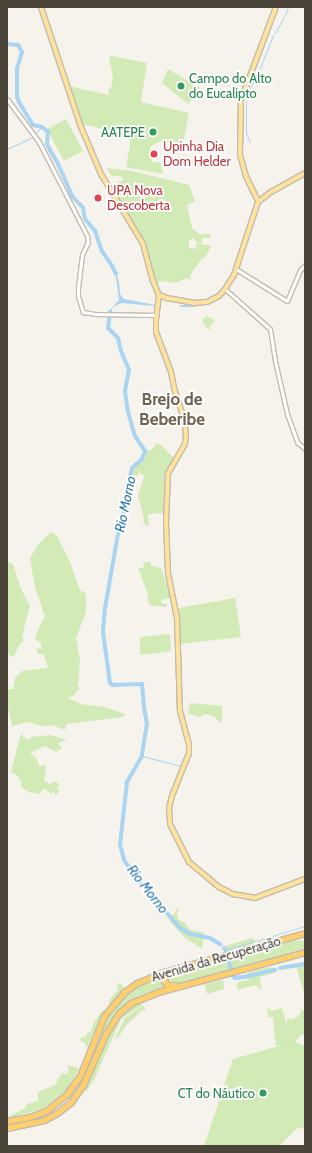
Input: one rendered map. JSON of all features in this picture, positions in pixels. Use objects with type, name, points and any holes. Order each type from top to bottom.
[{"type":"highway","name":"Avenida da Recuperação","points":[[7,1121],[40,1114],[60,1102],[76,1084],[101,1023],[112,1005],[123,993],[137,984],[156,975],[305,933]]},
{"type":"highway","points":[[290,938],[305,938]]},
{"type":"highway","name":"Avenida da Recuperação","points":[[7,1128],[44,1120],[57,1113],[71,1102],[83,1085],[106,1033],[124,1008],[146,996],[299,954],[305,951]]},
{"type":"highway","points":[[175,970],[165,976],[165,983],[172,986],[186,984]]},
{"type":"main road","points":[[41,7],[81,127],[101,174],[139,234],[147,256],[153,280],[159,295],[156,315],[156,332],[183,413],[186,434],[183,448],[169,471],[166,508],[168,572],[177,618],[180,710],[189,748],[187,760],[172,796],[169,808],[170,824],[189,862],[219,887],[233,894],[255,898],[305,879]]},
{"type":"main road","points":[[258,201],[244,172],[240,155],[241,100],[276,7]]},
{"type":"main road","points":[[159,295],[167,298],[199,303],[211,300],[225,289],[236,269],[258,201],[305,172]]},
{"type":"street","points":[[7,99],[39,142],[86,236],[88,242],[82,255],[78,289],[78,297],[84,313],[156,315]]},
{"type":"street","points":[[236,269],[287,301],[300,270],[305,265]]},
{"type":"street","points":[[225,289],[270,329],[275,361],[287,414],[297,442],[305,449]]},
{"type":"green space","name":"AATEPE","points":[[112,56],[147,63],[141,102],[189,113],[183,144],[161,141],[150,147],[152,162],[160,162],[163,174],[126,167],[130,145],[130,135],[81,124],[69,86],[109,95],[108,89],[111,88],[113,78],[109,57]]},
{"type":"green space","name":"Campo do Alto do Eucalipto","points":[[168,69],[200,88],[188,104],[162,83]]},
{"type":"green space","points":[[66,119],[83,151],[64,161],[47,129]]},
{"type":"green space","points":[[106,168],[132,171],[189,185],[195,201],[187,205],[192,228],[199,234],[211,234],[210,238],[202,238],[202,243],[196,242],[194,238],[189,240],[189,248],[196,249],[197,243],[211,246],[206,256],[200,261],[190,275],[191,280],[187,278],[175,283],[162,281],[155,283],[149,256],[142,237],[112,190],[119,185],[118,182],[124,180],[121,176],[112,176]]},
{"type":"green space","points":[[207,316],[215,320],[209,328],[211,329],[209,330],[203,323],[203,319]]},
{"type":"green space","points":[[157,443],[163,446],[167,452],[175,458],[168,468],[165,513],[148,514],[149,525],[146,525],[143,522],[144,518],[138,496],[144,476],[139,472],[138,476],[132,475],[133,468],[142,461],[146,450],[152,450]]},
{"type":"green space","points":[[51,532],[57,536],[70,562],[80,590],[86,594],[86,612],[76,638],[80,660],[78,687],[81,687],[68,699],[76,701],[80,704],[103,707],[126,714],[122,717],[66,724],[65,730],[52,725],[41,726],[28,722],[12,726],[7,703],[7,689],[13,689],[15,678],[22,671],[48,668],[44,655],[38,654],[36,648],[41,649],[41,643],[35,639],[39,627],[45,617],[35,587],[30,558],[38,545]]},
{"type":"green space","points":[[7,562],[13,564],[21,589],[30,606],[22,636],[24,640],[18,647],[14,657],[7,654]]},
{"type":"green space","points":[[143,562],[151,562],[151,566],[161,568],[171,598],[161,600],[162,604],[167,604],[166,607],[149,605],[147,592],[138,568],[144,568]]},
{"type":"green space","points":[[235,598],[241,637],[181,644],[178,608]]},
{"type":"green space","points":[[170,634],[171,651],[140,655],[140,637]]},
{"type":"green space","points":[[190,703],[222,706],[222,723],[213,716],[205,714],[200,717],[188,713]]},
{"type":"green space","points":[[21,733],[25,739],[30,740],[31,737],[50,735],[67,740],[58,743],[62,748],[56,752],[45,746],[30,753],[37,759],[39,766],[46,765],[44,781],[50,784],[55,781],[60,785],[57,788],[59,791],[56,795],[53,792],[51,794],[44,788],[40,794],[29,792],[21,787],[21,781],[16,774],[11,772]]},
{"type":"green space","points":[[179,907],[177,914],[178,919],[185,923],[190,930],[204,933],[202,949],[183,936],[169,920]]},
{"type":"green space","points":[[252,938],[257,942],[257,944],[224,953],[225,946]]},
{"type":"green space","points":[[295,940],[305,941],[304,950],[177,984],[169,984],[167,981],[171,973]]},
{"type":"green space","points":[[305,965],[305,997],[296,966]]},
{"type":"green space","points":[[270,967],[276,972],[260,977],[261,990],[256,985],[238,990],[238,982],[249,980],[247,973]]},
{"type":"green space","points":[[157,974],[168,974],[164,983],[177,986],[124,1008],[100,1041],[98,1030],[105,1015],[123,993]]},
{"type":"green space","points":[[223,980],[224,989],[207,994],[205,984]]},
{"type":"green space","points":[[120,983],[126,989],[109,1005],[109,1001],[118,989],[117,985]]},
{"type":"green space","points":[[141,1000],[142,1005],[124,1017],[117,1019],[131,1006]]},
{"type":"green space","points":[[143,1005],[146,1010],[143,1010],[126,1025],[118,1038],[115,1038],[125,1018]]},
{"type":"green space","name":"CT do Náutico","points":[[267,1007],[272,1011],[282,1008],[287,1026],[287,1018],[291,1020],[299,1016],[302,1009],[305,1012],[305,1035],[302,1034],[295,1042],[305,1046],[305,1129],[298,1127],[279,1146],[204,1146],[233,1059],[286,1044],[276,1046],[273,1017],[268,1017]]},
{"type":"green space","points":[[103,1010],[105,1012],[101,1017],[86,1049],[86,1044],[80,1040],[82,1037],[85,1037],[88,1032],[90,1033],[94,1022]]},
{"type":"green space","points":[[120,1021],[95,1078],[86,1092],[85,1090],[106,1037],[115,1022]]},
{"type":"green space","points":[[67,1065],[79,1068],[67,1090],[43,1109],[10,1118],[10,1116],[25,1108],[27,1104],[38,1101],[38,1092],[55,1085],[62,1073],[66,1074],[69,1070]]},
{"type":"water","points":[[115,270],[119,282],[120,294],[124,299],[155,306],[121,303],[113,307],[111,312],[108,312],[119,300]]},
{"type":"waterway","points":[[285,15],[288,7]]},
{"type":"waterway","points":[[275,33],[284,17]]},
{"type":"waterway","points":[[246,98],[246,94],[256,78],[273,35]]},
{"type":"waterway","name":"Rio Morno","points":[[7,44],[18,45],[22,52],[17,68],[17,97],[19,102],[33,125],[42,127],[48,132],[47,144],[58,164],[72,196],[83,208],[85,219],[95,231],[102,251],[116,274]]},
{"type":"waterway","points":[[246,101],[246,133],[250,142]]},
{"type":"waterway","points":[[35,134],[41,127]]},
{"type":"waterway","points":[[7,149],[33,137]]},
{"type":"waterway","points":[[181,306],[195,306]]},
{"type":"waterway","name":"Rio Morno","points":[[110,312],[108,328],[118,338],[121,351],[129,370],[125,391],[128,412],[135,436],[145,451],[142,459],[132,468],[127,490],[128,497],[119,528],[105,608],[103,632],[110,683],[113,685],[142,684],[147,723],[142,756],[127,782],[120,844],[124,860],[137,879],[180,928],[191,934],[210,938],[220,944]]},
{"type":"waterway","points":[[142,756],[181,766]]},
{"type":"waterway","points":[[225,950],[305,926]]},
{"type":"waterway","name":"Rio Morno","points":[[228,959],[231,969]]},
{"type":"waterway","name":"Rio Morno","points":[[280,968],[305,964]]},
{"type":"waterway","name":"Rio Morno","points":[[233,976],[235,978],[244,977],[275,970]]},
{"type":"place","name":"Campo do Alto do Eucalipto","points":[[181,86]]},
{"type":"place","name":"AATEPE","points":[[153,132]]},
{"type":"place","name":"Upinha Dia Dom Helder","points":[[154,154]]},
{"type":"place","name":"UPA Nova Descoberta","points":[[98,198]]},
{"type":"place","name":"CT do Náutico","points":[[263,1093]]},
{"type":"district","name":"Brejo de Beberibe","points":[[172,410]]}]
